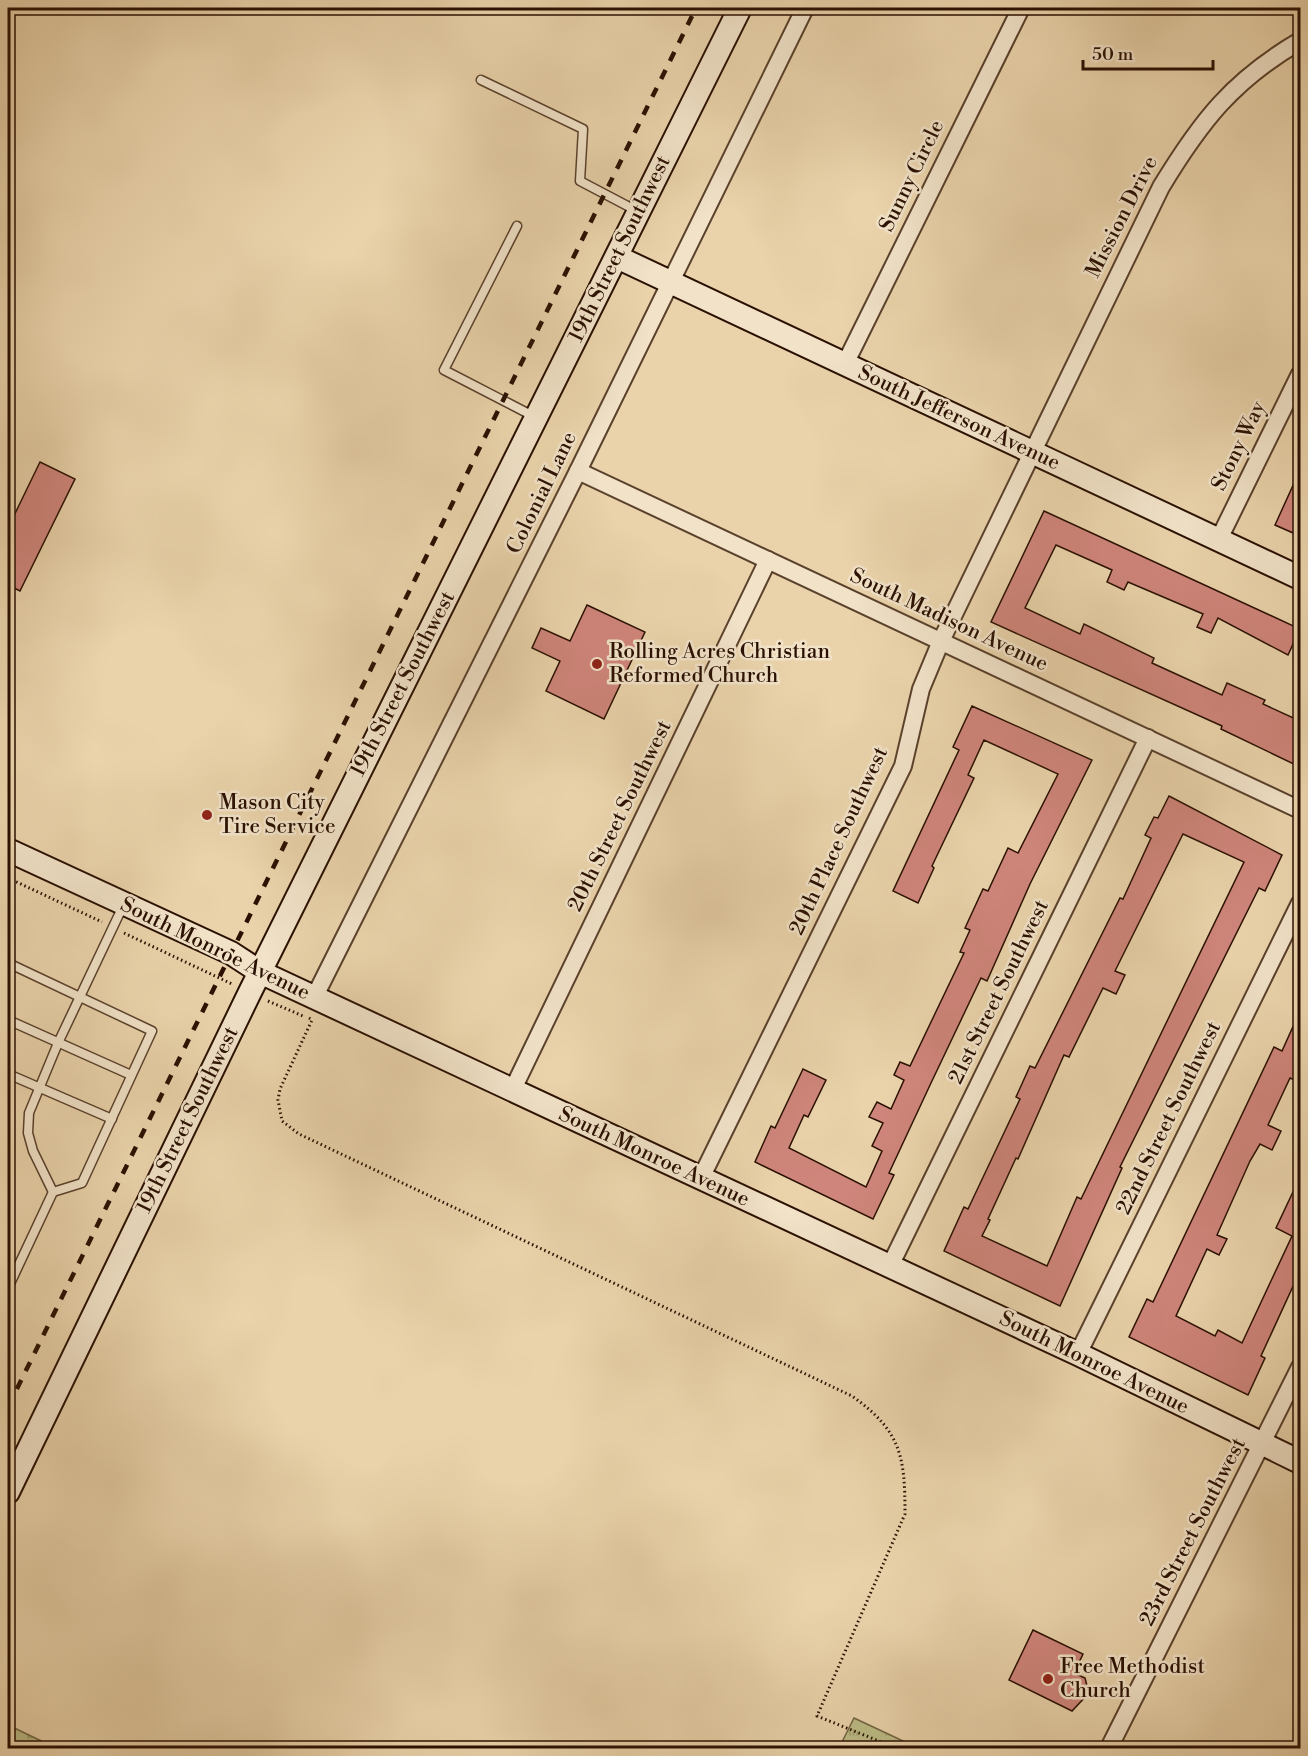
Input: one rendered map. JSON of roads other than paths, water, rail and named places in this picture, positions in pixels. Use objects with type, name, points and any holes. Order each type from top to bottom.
[{"type":"main road","name":"19th Street Southwest","points":[[8,1492],[250,992],[740,8]]},
{"type":"main road","name":"South Jefferson Avenue","points":[[617,257],[1300,578]]},
{"type":"main road","name":"South Monroe Avenue","points":[[8,850],[231,953],[313,1009],[512,1091],[1078,1354],[1300,1462]]},
{"type":"street","name":"Colonial Lane","points":[[313,1009],[805,8]]},
{"type":"street","name":"Sunny Circle","points":[[844,364],[1021,8]]},
{"type":"street","name":"Mission Drive","points":[[1031,452],[1161,187],[1191,137],[1224,97],[1268,60],[1300,41]]},
{"type":"street","name":"Stony Way","points":[[1219,539],[1300,374]]},
{"type":"street","name":"20th Place Southwest","points":[[700,1178],[903,766],[921,689],[941,641],[1031,452]]},
{"type":"street","name":"South Madison Avenue","points":[[578,471],[1300,810]]},
{"type":"street","name":"20th Street Southwest","points":[[512,1091],[768,560]]},
{"type":"street","name":"21st Street Southwest","points":[[890,1266],[1148,738]]},
{"type":"street","name":"22nd Street Southwest","points":[[1078,1354],[1300,903]]},
{"type":"street","name":"23rd Street Southwest","points":[[1109,1749],[1300,1367]]},
{"type":"lane","points":[[481,80],[583,129],[580,181],[603,196],[639,212]]},
{"type":"lane","points":[[517,226],[444,370],[537,417]]},
{"type":"lane","points":[[54,1192],[33,1151],[28,1133],[30,1113],[58,1043],[124,904]]},
{"type":"lane","points":[[8,963],[152,1031],[82,1184],[54,1192],[8,1288]]},
{"type":"lane","points":[[8,1020],[131,1076]]},
{"type":"lane","points":[[8,1074],[112,1119]]},
{"type":"railway","points":[[8,1407],[696,8]]},
{"type":"place","name":"Rolling Acres Christian Reformed Church","points":[[597,664]]},
{"type":"place","name":"Mason City Tire Service","points":[[207,815]]},
{"type":"place","name":"Free Methodist Church","points":[[1048,1679]]}]
